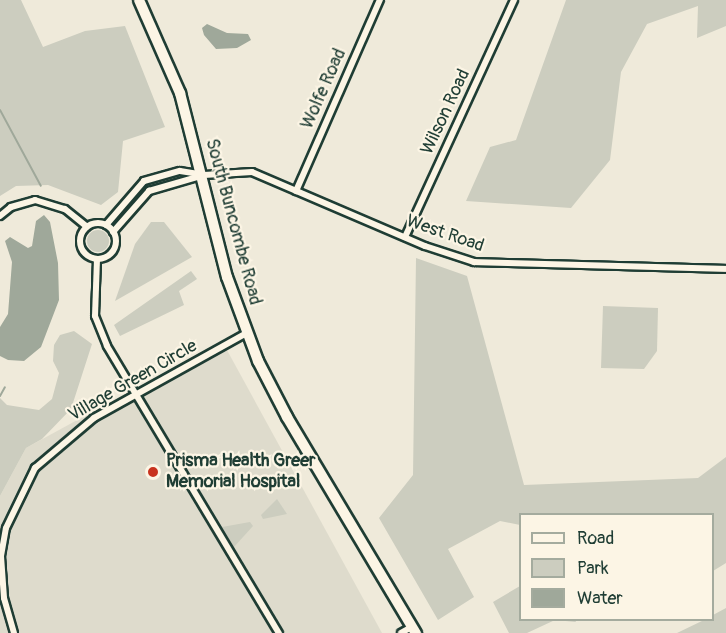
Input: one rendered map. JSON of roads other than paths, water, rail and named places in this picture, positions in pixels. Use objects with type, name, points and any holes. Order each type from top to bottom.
[{"type":"main road","name":"South Buncombe Road","points":[[139,0],[176,82],[204,175],[227,277],[247,333],[287,417],[414,630]]},
{"type":"street","name":"Wolfe Road","points":[[296,191],[380,0]]},
{"type":"street","name":"Wilson Road","points":[[405,237],[514,0]]},
{"type":"street","points":[[0,216],[11,207],[34,200],[65,210],[87,227],[106,225],[144,181],[180,171],[204,175]]},
{"type":"street","name":"West Road","points":[[204,175],[252,172],[454,257],[493,265],[726,269]]},
{"type":"street","points":[[113,232],[149,191],[204,175]]},
{"type":"street","points":[[87,227],[80,244],[86,254],[97,259],[112,252],[116,242],[113,232],[106,225]]},
{"type":"street","points":[[97,259],[95,316],[137,395],[279,633]]},
{"type":"street","name":"Village Green Circle","points":[[14,633],[4,598],[1,556],[6,528],[35,468],[60,443],[137,395],[247,333]]},
{"type":"street","points":[[401,633],[414,630]]},
{"type":"water","points":[[207,24],[227,33],[248,34],[251,40],[237,48],[216,49],[204,35],[202,28]]},
{"type":"water","points":[[44,215],[50,222],[58,263],[59,300],[41,347],[24,361],[8,360],[0,356],[0,327],[8,314],[12,262],[5,241],[10,237],[28,248],[32,246],[36,221]]},
{"type":"waterway","points":[[0,110],[41,186]]},
{"type":"waterway","points":[[0,396],[5,387]]},
{"type":"place","name":"Prisma Health Greer Memorial Hospital","points":[[153,472]]}]
